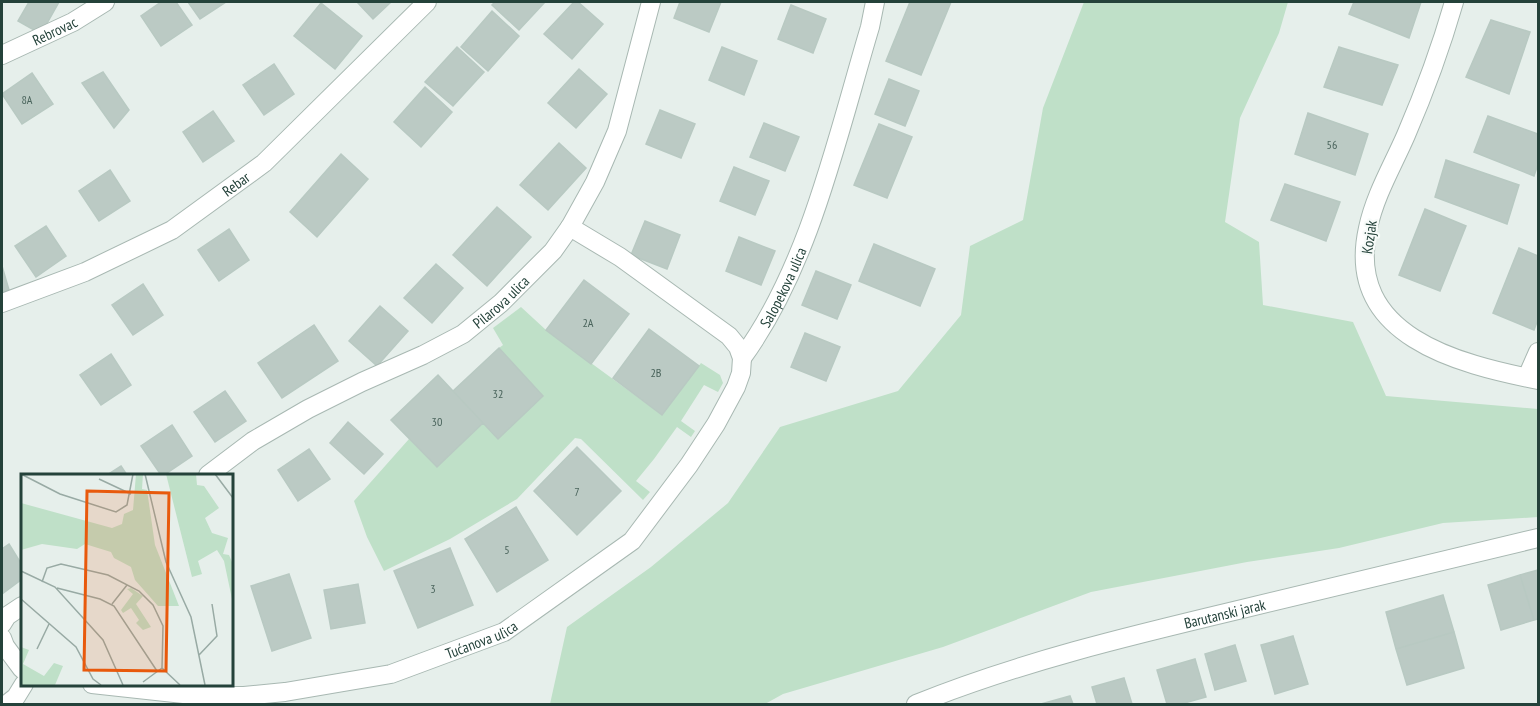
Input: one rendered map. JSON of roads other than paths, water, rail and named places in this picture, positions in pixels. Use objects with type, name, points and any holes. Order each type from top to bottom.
[{"type":"street","name":"Rebrovac","points":[[2,55],[72,22],[105,2]]},
{"type":"street","name":"Rebar","points":[[2,303],[85,272],[172,230],[264,163],[427,2]]},
{"type":"street","name":"Pilarova ulica","points":[[209,474],[253,441],[308,409],[463,334],[501,303],[553,251],[570,228],[595,182],[618,131],[651,2]]},
{"type":"street","name":"Salopekova ulica","points":[[742,358],[764,328],[789,278],[809,225],[870,27],[875,2]]},
{"type":"street","name":"Kozjak","points":[[1454,2],[1441,46],[1417,111],[1372,213],[1365,242],[1366,267],[1373,293],[1378,302],[1396,326],[1407,335],[1432,350],[1533,379]]},
{"type":"street","points":[[570,228],[620,257],[729,336],[738,347],[742,358]]},
{"type":"street","points":[[1533,379],[1539,352]]},
{"type":"street","name":"Tućanova ulica","points":[[101,685],[202,696],[244,696],[285,692],[391,674],[504,632],[632,541],[689,465],[716,424],[738,380],[742,358]]},
{"type":"street","name":"Barutanski jarak","points":[[916,705],[1046,658],[1539,538]]},
{"type":"street","points":[[2,624],[7,616],[21,607]]},
{"type":"street","points":[[2,638],[21,668]]},
{"type":"street","points":[[7,705],[16,697],[23,685]]}]
